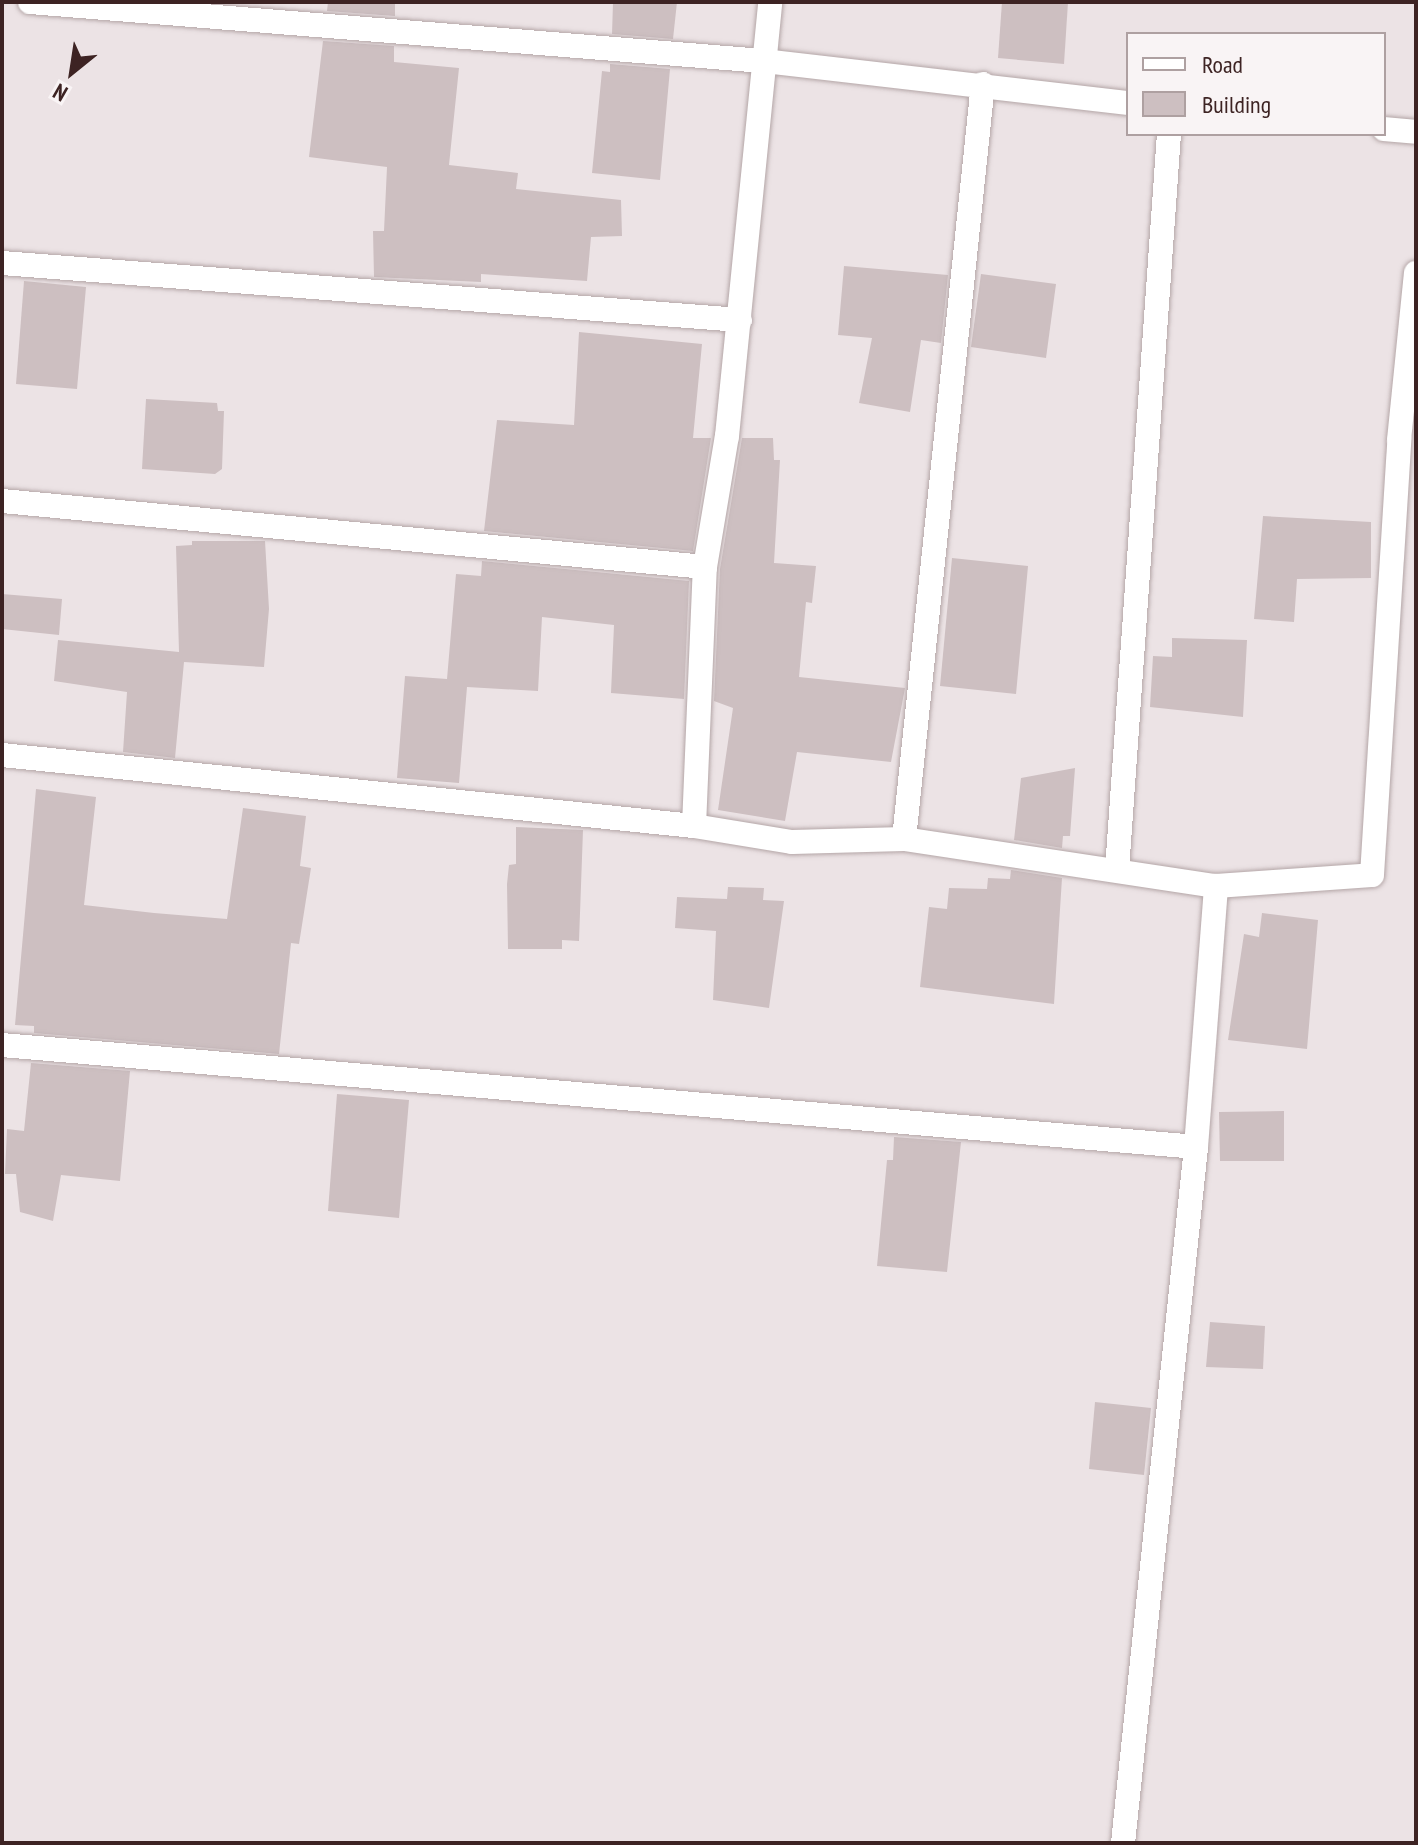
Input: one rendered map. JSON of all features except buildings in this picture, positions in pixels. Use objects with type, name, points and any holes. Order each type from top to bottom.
[{"type":"street","points":[[30,2],[764,61],[1126,103]]},
{"type":"street","points":[[694,826],[705,567],[740,320],[770,2]]},
{"type":"street","points":[[904,839],[983,84]]},
{"type":"street","points":[[1386,129],[1416,132]]},
{"type":"street","points":[[1117,870],[1169,136]]},
{"type":"street","points":[[2,263],[740,320]]},
{"type":"street","points":[[2,755],[694,826],[792,842],[904,839],[1216,886],[1372,875],[1399,440],[1416,273]]},
{"type":"street","points":[[2,501],[705,567]]},
{"type":"street","points":[[1123,1843],[1196,1147],[1216,886]]},
{"type":"street","points":[[2,1045],[1196,1147]]}]
